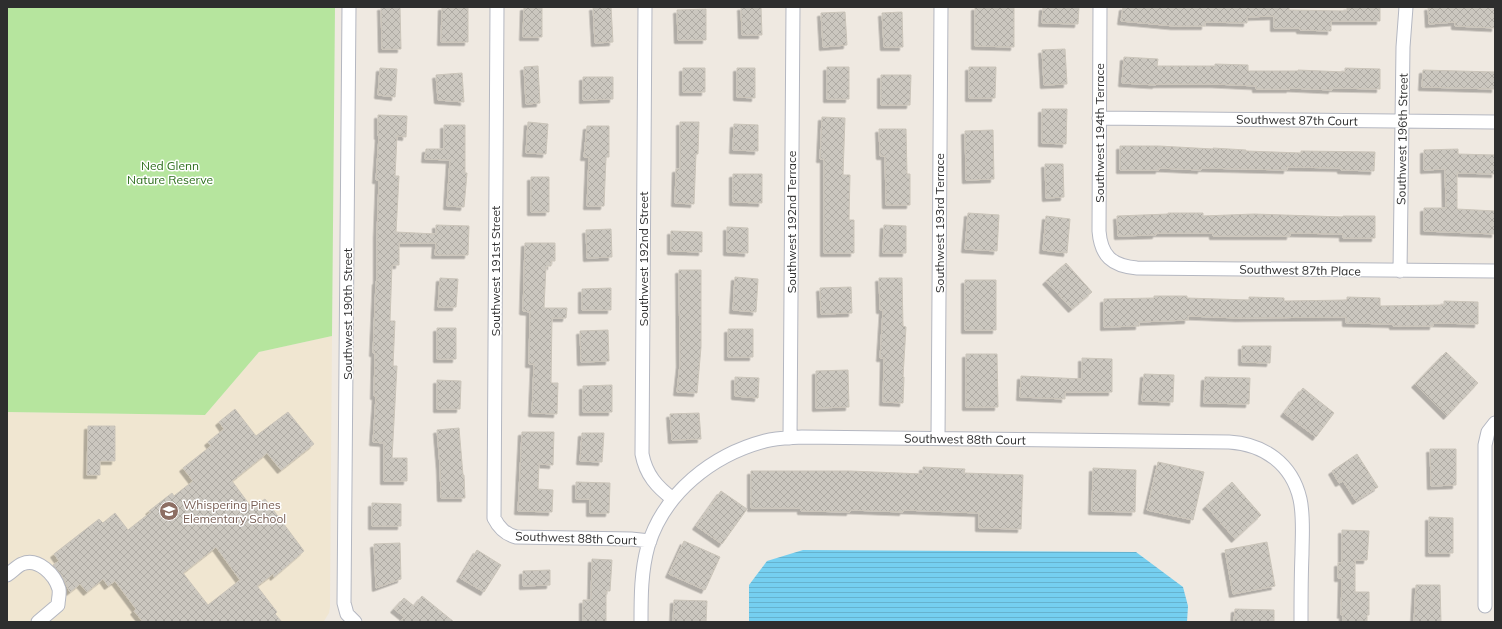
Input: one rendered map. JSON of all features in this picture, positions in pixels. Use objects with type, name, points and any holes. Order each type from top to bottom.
[{"type":"street","name":"Southwest 190th Street","points":[[349,7],[344,603],[350,621]]},
{"type":"street","name":"Southwest 191st Street","points":[[497,7],[493,512],[497,524],[503,532]]},
{"type":"street","name":"Southwest 192nd Street","points":[[645,7],[642,454],[650,478],[660,489],[673,499]]},
{"type":"street","name":"Southwest 192nd Terrace","points":[[790,438],[793,7]]},
{"type":"street","name":"Southwest 193rd Terrace","points":[[938,438],[941,7]]},
{"type":"street","name":"Southwest 194th Terrace","points":[[1100,7],[1099,231],[1101,246],[1107,257]]},
{"type":"street","name":"Southwest 196th Street","points":[[1400,271],[1402,47],[1406,7]]},
{"type":"street","name":"Southwest 87th Court","points":[[1099,118],[1495,122]]},
{"type":"street","name":"Southwest 87th Place","points":[[1107,257],[1117,264],[1137,268],[1495,272]]},
{"type":"street","points":[[1485,606],[1485,445],[1488,432],[1495,424]]},
{"type":"street","name":"Southwest 88th Court","points":[[641,622],[643,570],[650,540],[657,524],[673,499],[700,473],[713,463],[726,456],[760,443],[790,438],[938,438],[1230,442],[1252,445],[1272,456],[1285,469],[1292,478],[1300,500],[1302,524],[1301,622]]},
{"type":"street","name":"Southwest 88th Court","points":[[503,532],[511,536],[520,537],[650,540]]},
{"type":"street","points":[[7,575],[23,564],[33,564],[43,566],[54,578],[59,590],[58,605],[38,622]]},
{"type":"shaded area","name":"Whispering Pines Elementary School","points":[[332,336],[330,607],[329,613],[323,622],[7,622],[7,412],[205,415],[259,352]]},
{"type":"green space","name":"Ned Glenn Nature Reserve","points":[[7,7],[335,7],[332,336],[259,352],[205,415],[7,412]]},
{"type":"water","points":[[803,550],[1136,552],[1183,587],[1188,606],[1187,622],[749,622],[749,585],[767,561]]},
{"type":"building","points":[[381,7],[400,7],[401,49],[382,49]]},
{"type":"building","points":[[442,7],[468,7],[468,42],[441,42]]},
{"type":"building","points":[[524,7],[542,7],[542,37],[523,37]]},
{"type":"building","points":[[593,7],[611,7],[613,42],[595,43]]},
{"type":"building","points":[[741,7],[761,7],[762,35],[742,35]]},
{"type":"building","points":[[975,7],[1014,7],[1014,47],[975,46]]},
{"type":"building","points":[[1043,7],[1079,7],[1078,24],[1042,23]]},
{"type":"building","points":[[1123,7],[1289,7],[1289,10],[1347,11],[1347,7],[1380,7],[1380,21],[1331,21],[1331,31],[1300,30],[1300,28],[1274,28],[1274,16],[1247,17],[1247,23],[1205,22],[1205,26],[1174,26],[1121,21]]},
{"type":"building","points":[[1428,7],[1495,7],[1495,28],[1455,26],[1455,22],[1429,24]]},
{"type":"building","points":[[706,9],[706,40],[678,40],[677,10]]},
{"type":"building","points":[[845,12],[847,45],[823,47],[821,13]]},
{"type":"building","points":[[902,12],[903,47],[884,47],[882,13]]},
{"type":"building","points":[[1065,49],[1067,84],[1044,85],[1042,50]]},
{"type":"building","points":[[1124,57],[1158,59],[1157,66],[1215,66],[1215,64],[1248,65],[1248,71],[1298,70],[1345,72],[1345,68],[1380,69],[1380,89],[1256,89],[1256,86],[1215,84],[1156,85],[1122,83]]},
{"type":"building","points":[[538,66],[540,103],[526,104],[524,67]]},
{"type":"building","points":[[827,67],[849,67],[849,99],[827,99]]},
{"type":"building","points":[[969,67],[996,67],[995,98],[969,98]]},
{"type":"building","points":[[380,68],[397,69],[395,97],[378,95]]},
{"type":"building","points":[[683,68],[705,68],[705,92],[683,92]]},
{"type":"building","points":[[737,68],[755,68],[755,98],[737,97]]},
{"type":"building","points":[[1423,70],[1495,72],[1495,89],[1422,87]]},
{"type":"building","points":[[462,73],[464,102],[438,100],[436,75]]},
{"type":"building","points":[[881,75],[911,75],[910,105],[881,105]]},
{"type":"building","points":[[583,77],[613,77],[613,99],[583,100]]},
{"type":"building","points":[[1042,109],[1067,109],[1066,144],[1042,143]]},
{"type":"building","points":[[378,115],[407,116],[406,137],[397,136],[395,176],[399,176],[396,232],[436,234],[436,225],[469,226],[468,255],[435,255],[436,243],[399,243],[399,265],[392,265],[390,321],[395,321],[393,366],[397,366],[392,458],[407,458],[407,481],[384,481],[384,443],[373,442],[376,396],[374,396],[375,353],[373,353],[377,281],[379,180],[376,180],[379,136]]},
{"type":"building","points":[[822,117],[845,118],[843,175],[850,175],[849,220],[854,220],[854,253],[824,253],[824,159],[820,159]]},
{"type":"building","points":[[528,122],[548,124],[546,154],[526,153]]},
{"type":"building","points":[[680,122],[699,122],[694,204],[675,203],[676,169],[680,169]]},
{"type":"building","points":[[734,124],[758,125],[758,151],[733,150]]},
{"type":"building","points":[[444,125],[465,125],[465,173],[467,173],[464,207],[447,206],[450,160],[425,159],[426,149],[444,149]]},
{"type":"building","points":[[587,126],[609,126],[609,157],[606,157],[604,206],[587,206],[589,157],[584,157]]},
{"type":"building","points":[[879,129],[906,129],[907,174],[910,174],[910,205],[886,205],[885,156],[880,156]]},
{"type":"building","points":[[993,130],[994,179],[966,180],[965,131]]},
{"type":"building","points":[[1120,146],[1213,148],[1301,153],[1301,151],[1375,152],[1374,171],[1341,170],[1341,168],[1287,167],[1287,170],[1201,168],[1201,170],[1159,168],[1159,170],[1120,170]]},
{"type":"building","points":[[1458,149],[1458,154],[1495,155],[1495,174],[1457,173],[1457,209],[1495,211],[1495,234],[1424,231],[1424,208],[1446,208],[1445,169],[1424,170],[1424,150]]},
{"type":"building","points":[[1045,164],[1063,164],[1064,197],[1046,198]]},
{"type":"building","points":[[733,174],[762,174],[762,203],[733,202]]},
{"type":"building","points":[[531,177],[549,177],[549,212],[531,212]]},
{"type":"building","points":[[968,213],[999,215],[997,251],[965,249]]},
{"type":"building","points":[[1168,213],[1203,213],[1203,216],[1254,214],[1343,217],[1375,216],[1375,238],[1343,238],[1343,234],[1290,233],[1290,236],[1213,236],[1213,233],[1156,233],[1156,235],[1118,236],[1117,216]]},
{"type":"building","points":[[1046,216],[1070,219],[1067,253],[1043,250]]},
{"type":"building","points":[[884,225],[906,226],[906,253],[883,253]]},
{"type":"building","points":[[727,227],[748,228],[748,253],[727,252]]},
{"type":"building","points":[[611,229],[612,257],[587,258],[586,230]]},
{"type":"building","points":[[671,231],[702,232],[702,252],[671,251]]},
{"type":"building","points":[[525,243],[555,243],[555,261],[551,261],[551,266],[546,266],[544,308],[567,308],[566,318],[552,318],[551,383],[558,383],[557,414],[532,413],[534,364],[529,364],[530,312],[523,311]]},
{"type":"building","points":[[1066,263],[1092,292],[1072,309],[1046,281]]},
{"type":"building","points":[[679,270],[701,270],[701,347],[697,393],[677,392],[680,364]]},
{"type":"building","points":[[735,277],[758,279],[756,312],[733,310]]},
{"type":"building","points":[[440,278],[458,279],[456,307],[438,307]]},
{"type":"building","points":[[879,278],[902,278],[903,326],[906,327],[903,403],[883,402],[884,358],[880,358],[883,310],[880,310]]},
{"type":"building","points":[[965,280],[996,280],[996,330],[965,330]]},
{"type":"building","points":[[851,287],[852,313],[821,314],[820,288]]},
{"type":"building","points":[[611,288],[611,310],[582,310],[582,289]]},
{"type":"building","points":[[1154,296],[1187,296],[1187,298],[1249,300],[1249,297],[1284,298],[1284,301],[1347,300],[1347,297],[1380,298],[1380,306],[1444,305],[1444,301],[1478,302],[1478,324],[1433,323],[1433,326],[1393,326],[1393,324],[1346,323],[1346,317],[1238,318],[1188,316],[1188,320],[1139,322],[1139,326],[1104,327],[1104,299],[1154,298]]},
{"type":"building","points":[[437,328],[456,328],[456,359],[437,359]]},
{"type":"building","points":[[728,329],[753,329],[753,357],[728,357]]},
{"type":"building","points":[[608,330],[609,361],[581,362],[580,331]]},
{"type":"building","points":[[1242,346],[1271,346],[1270,363],[1242,362]]},
{"type":"building","points":[[1446,352],[1478,383],[1447,416],[1415,384]]},
{"type":"building","points":[[966,354],[997,354],[998,407],[966,407]]},
{"type":"building","points":[[1082,358],[1112,359],[1112,392],[1065,392],[1065,399],[1020,397],[1021,376],[1082,379]]},
{"type":"building","points":[[848,370],[849,407],[816,408],[816,371]]},
{"type":"building","points":[[1144,374],[1174,375],[1173,402],[1142,401]]},
{"type":"building","points":[[735,377],[759,378],[758,398],[735,396]]},
{"type":"building","points":[[1205,377],[1250,378],[1249,404],[1204,403]]},
{"type":"building","points":[[437,380],[461,381],[460,409],[437,409]]},
{"type":"building","points":[[612,385],[612,412],[583,412],[583,386]]},
{"type":"building","points":[[1303,388],[1334,413],[1316,437],[1284,413]]},
{"type":"building","points":[[235,409],[256,436],[288,412],[314,444],[281,470],[267,453],[232,481],[252,508],[265,499],[304,551],[274,577],[273,574],[257,586],[277,612],[275,614],[282,622],[143,622],[134,611],[136,609],[115,581],[108,586],[103,579],[87,592],[80,584],[70,592],[61,574],[53,565],[59,561],[54,554],[99,519],[103,523],[115,513],[128,530],[172,493],[174,496],[193,481],[183,468],[211,446],[208,442],[224,429],[219,422]],"holes":[[[216,547],[240,580],[208,605],[183,573]]]},
{"type":"building","points":[[699,413],[701,439],[672,440],[670,414]]},
{"type":"building","points":[[88,426],[115,426],[115,461],[100,461],[100,475],[87,475]]},
{"type":"building","points":[[459,428],[465,498],[441,498],[437,430]]},
{"type":"building","points":[[522,432],[554,432],[553,465],[539,464],[538,489],[553,490],[552,512],[518,511]]},
{"type":"building","points":[[582,433],[604,433],[602,462],[580,461]]},
{"type":"building","points":[[1430,449],[1456,449],[1456,485],[1431,486]]},
{"type":"building","points":[[1357,454],[1378,487],[1356,501],[1343,481],[1339,483],[1332,471]]},
{"type":"building","points":[[1158,462],[1204,472],[1193,520],[1147,510]]},
{"type":"building","points":[[923,467],[965,469],[964,473],[1023,475],[1021,529],[979,528],[979,513],[903,510],[903,512],[850,510],[850,512],[801,511],[801,508],[751,508],[751,471],[850,471],[923,474]]},
{"type":"building","points":[[1093,468],[1136,470],[1135,512],[1092,511]]},
{"type":"building","points":[[576,482],[610,483],[609,513],[590,513],[590,499],[576,499]]},
{"type":"building","points":[[1232,482],[1261,515],[1235,539],[1206,506]]},
{"type":"building","points":[[721,491],[747,509],[722,544],[696,526]]},
{"type":"building","points":[[372,503],[401,504],[401,526],[372,526]]},
{"type":"building","points":[[1429,517],[1453,518],[1453,553],[1429,553]]},
{"type":"building","points":[[1342,530],[1369,531],[1367,560],[1355,560],[1355,592],[1369,592],[1369,615],[1367,615],[1367,621],[1343,622],[1343,614],[1341,615],[1342,578],[1338,578],[1338,563],[1342,563]]},
{"type":"building","points":[[684,541],[720,557],[705,590],[669,574]]},
{"type":"building","points":[[1267,542],[1275,586],[1233,594],[1225,550]]},
{"type":"building","points":[[400,543],[401,579],[376,588],[374,544]]},
{"type":"building","points":[[477,550],[501,565],[484,592],[460,578]]},
{"type":"building","points":[[592,559],[612,560],[610,591],[606,591],[606,622],[583,622],[583,600],[591,600]]},
{"type":"building","points":[[550,570],[550,585],[523,586],[523,571]]},
{"type":"building","points":[[1416,585],[1440,585],[1441,622],[1414,622]]},
{"type":"building","points":[[422,596],[454,622],[400,622],[404,617],[394,609],[404,598],[414,606]]},
{"type":"building","points":[[674,600],[707,601],[706,622],[673,622]]},
{"type":"building","points":[[1235,609],[1274,610],[1274,622],[1234,622]]},
{"type":"place","name":"Whispering Pines Elementary School","points":[[169,511]]}]
